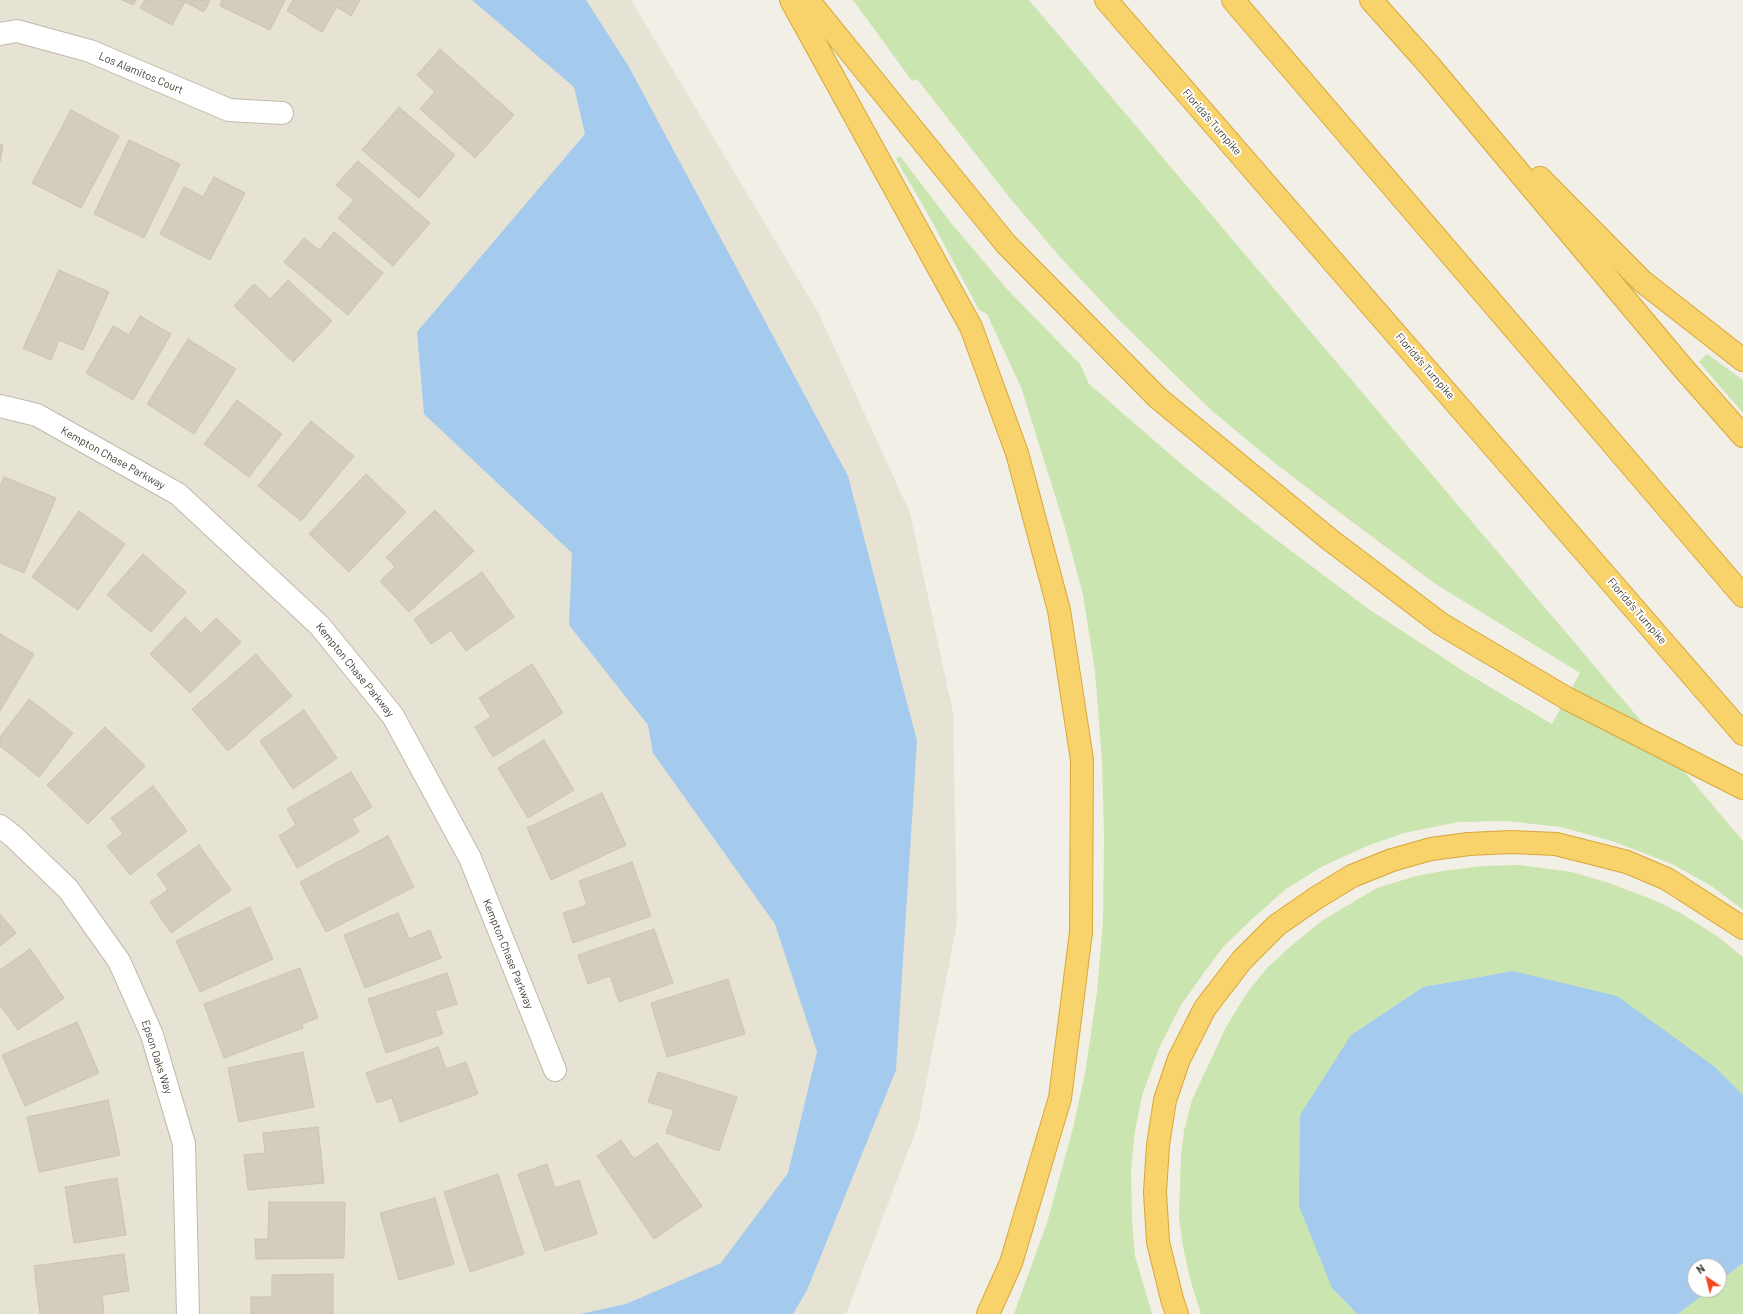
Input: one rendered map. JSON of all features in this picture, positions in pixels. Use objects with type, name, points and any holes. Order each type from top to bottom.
[{"type":"highway","points":[[792,0],[971,327],[1017,453],[1059,610],[1081,752],[1081,932],[1060,1098],[1011,1263],[988,1314]]},
{"type":"highway","points":[[808,0],[1006,244],[1158,398],[1328,539],[1441,624],[1568,700],[1743,788]]},
{"type":"highway","name":"Florida's Turnpike","points":[[1106,0],[1743,734]]},
{"type":"highway","points":[[1233,0],[1743,596]]},
{"type":"highway","points":[[1372,0],[1429,65],[1683,368],[1743,436]]},
{"type":"highway","points":[[1429,65],[1642,281],[1743,360]]},
{"type":"highway","points":[[1177,1314],[1158,1242],[1155,1192],[1158,1145],[1165,1100],[1179,1059],[1205,1008],[1242,960],[1277,925],[1316,898],[1352,876],[1392,860],[1431,849],[1469,844],[1511,842],[1556,844],[1627,862],[1667,879],[1743,928]]},
{"type":"street","name":"Los Alamitos Court","points":[[0,34],[17,31],[90,51],[229,110],[282,113]]},
{"type":"street","name":"Kempton Chase Parkway","points":[[0,406],[37,416],[178,494],[320,626],[393,716],[470,858],[555,1070]]},
{"type":"street","name":"Epson Oaks Way","points":[[0,826],[14,837],[68,889],[119,961],[152,1034],[184,1144],[188,1314]]},
{"type":"shaded area","points":[[0,0],[631,0],[819,314],[910,513],[953,713],[957,923],[918,1125],[846,1314],[0,1314]]},
{"type":"green space","points":[[853,0],[1029,0],[1743,841],[1743,910],[1713,887],[1672,864],[1615,842],[1561,827],[1506,821],[1458,822],[1404,833],[1367,846],[1323,866],[1286,889],[1224,946],[1181,1005],[1159,1048],[1142,1096],[1135,1131],[1131,1170],[1132,1219],[1135,1256],[1152,1314],[1014,1314],[1047,1223],[1073,1128],[1085,1074],[1097,992],[1103,921],[1104,837],[1102,761],[1095,671],[1083,595],[1064,524],[1021,387],[987,314],[979,310],[929,216],[896,159],[900,156],[951,223],[1006,288],[1080,364],[1089,384],[1186,468],[1266,532],[1370,610],[1468,674],[1552,724],[1580,673],[1434,583],[1271,460],[1211,410],[1117,318],[1059,256],[1010,198],[917,79],[912,81]]},
{"type":"green space","points":[[1707,354],[1743,380],[1743,413],[1699,362]]},
{"type":"green space","points":[[1519,865],[1572,872],[1609,883],[1656,901],[1682,914],[1717,936],[1743,957],[1743,1095],[1715,1067],[1513,971],[1423,987],[1351,1035],[1332,1288],[1357,1314],[1201,1314],[1191,1282],[1183,1247],[1179,1218],[1181,1156],[1184,1131],[1192,1100],[1226,1027],[1247,993],[1266,969],[1323,920],[1377,888],[1416,876],[1443,871],[1482,866]]},
{"type":"green space","points":[[1743,1263],[1743,1314],[1678,1314],[1699,1298],[1727,1298],[1727,1276]]},
{"type":"water","points":[[472,0],[586,0],[629,67],[848,476],[917,741],[896,1070],[807,1290],[793,1314],[580,1314],[626,1304],[721,1263],[788,1173],[817,1052],[775,924],[653,753],[648,725],[569,625],[572,553],[424,414],[417,332],[585,134],[574,87]]},
{"type":"water","points":[[1513,971],[1617,996],[1715,1067],[1743,1095],[1743,1263],[1727,1276],[1727,1258],[1687,1258],[1687,1298],[1699,1298],[1678,1314],[1357,1314],[1332,1288],[1299,1206],[1300,1115],[1351,1035],[1423,987]]},
{"type":"building","points":[[122,0],[136,0],[133,5]]},
{"type":"building","points":[[145,0],[210,0],[204,12],[185,2],[172,25],[140,8]]},
{"type":"building","points":[[222,0],[285,0],[270,30],[220,6]]},
{"type":"building","points":[[293,0],[360,0],[351,16],[337,7],[322,32],[287,11]]},
{"type":"building","points":[[440,49],[514,115],[475,158],[420,109],[435,92],[417,75]]},
{"type":"building","points":[[399,107],[455,155],[419,198],[362,150]]},
{"type":"building","points":[[71,110],[119,136],[81,208],[32,183]]},
{"type":"building","points":[[129,140],[180,164],[144,238],[94,214]]},
{"type":"building","points":[[0,145],[3,145],[0,162]]},
{"type":"building","points":[[358,161],[430,223],[393,266],[338,218],[354,200],[336,185]]},
{"type":"building","points":[[214,177],[245,193],[210,260],[160,234],[184,187],[203,197]]},
{"type":"building","points":[[334,232],[383,273],[348,315],[284,262],[304,238],[319,250]]},
{"type":"building","points":[[59,270],[109,292],[83,350],[59,340],[51,360],[23,348]]},
{"type":"building","points":[[288,280],[332,321],[293,362],[234,306],[254,284],[270,299]]},
{"type":"building","points":[[140,316],[171,334],[133,400],[86,373],[113,326],[129,335]]},
{"type":"building","points":[[188,339],[236,369],[194,434],[147,404]]},
{"type":"building","points":[[237,400],[282,434],[249,477],[204,444]]},
{"type":"building","points":[[311,421],[354,456],[301,521],[258,486]]},
{"type":"building","points":[[366,474],[406,512],[349,572],[309,534]]},
{"type":"building","points":[[4,477],[56,498],[24,573],[0,563],[0,486]]},
{"type":"building","points":[[435,510],[474,551],[409,612],[380,581],[395,567],[386,557]]},
{"type":"building","points":[[79,511],[125,544],[78,610],[32,577]]},
{"type":"building","points":[[143,554],[186,592],[151,632],[107,595]]},
{"type":"building","points":[[482,572],[514,617],[466,651],[451,630],[431,644],[414,619]]},
{"type":"building","points":[[185,617],[201,633],[216,618],[241,642],[190,693],[150,654]]},
{"type":"building","points":[[0,634],[34,654],[0,711]]},
{"type":"building","points":[[256,654],[292,696],[228,751],[192,709]]},
{"type":"building","points":[[532,664],[563,713],[493,757],[475,727],[491,717],[479,698]]},
{"type":"building","points":[[29,699],[73,733],[39,777],[0,746],[0,737]]},
{"type":"building","points":[[304,710],[337,758],[293,789],[260,741]]},
{"type":"building","points":[[105,727],[145,766],[88,824],[47,785]]},
{"type":"building","points":[[544,740],[574,790],[528,818],[498,768]]},
{"type":"building","points":[[351,772],[372,807],[352,819],[359,832],[297,868],[279,836],[296,825],[287,809]]},
{"type":"building","points":[[153,786],[187,831],[130,875],[107,846],[123,834],[111,818]]},
{"type":"building","points":[[602,793],[626,845],[551,880],[527,828]]},
{"type":"building","points":[[388,836],[414,887],[326,932],[300,882]]},
{"type":"building","points":[[199,845],[231,890],[171,933],[150,902],[168,890],[157,874]]},
{"type":"building","points":[[632,862],[651,916],[573,943],[563,913],[587,905],[579,881]]},
{"type":"building","points":[[250,907],[273,959],[200,992],[176,941]]},
{"type":"building","points":[[398,913],[409,939],[430,930],[441,958],[365,988],[344,935]]},
{"type":"building","points":[[0,914],[16,933],[0,946]]},
{"type":"building","points":[[654,929],[673,983],[619,1002],[610,976],[588,984],[578,955]]},
{"type":"building","points":[[30,949],[64,998],[18,1030],[0,1005],[0,970]]},
{"type":"building","points":[[300,968],[318,1018],[302,1024],[303,1028],[224,1058],[204,1004]]},
{"type":"building","points":[[447,973],[457,1004],[435,1011],[443,1034],[386,1053],[368,999]]},
{"type":"building","points":[[728,979],[745,1034],[667,1057],[651,1003]]},
{"type":"building","points":[[77,1022],[99,1073],[25,1106],[2,1055]]},
{"type":"building","points":[[438,1047],[446,1069],[466,1062],[478,1094],[400,1122],[392,1098],[377,1103],[366,1073]]},
{"type":"building","points":[[303,1052],[314,1107],[239,1122],[228,1068]]},
{"type":"building","points":[[658,1072],[737,1097],[719,1151],[666,1133],[674,1110],[648,1102]]},
{"type":"building","points":[[108,1100],[120,1155],[39,1172],[27,1117]]},
{"type":"building","points":[[318,1127],[324,1183],[248,1190],[244,1155],[265,1153],[263,1133]]},
{"type":"building","points":[[621,1140],[634,1159],[657,1143],[702,1206],[654,1239],[597,1156]]},
{"type":"building","points":[[547,1164],[555,1188],[579,1180],[597,1234],[545,1251],[518,1174]]},
{"type":"building","points":[[498,1174],[524,1254],[470,1272],[444,1192]]},
{"type":"building","points":[[117,1178],[126,1235],[74,1243],[65,1187]]},
{"type":"building","points":[[435,1198],[454,1264],[399,1280],[380,1213]]},
{"type":"building","points":[[269,1202],[345,1202],[344,1258],[256,1259],[255,1239],[268,1239]]},
{"type":"building","points":[[124,1254],[129,1291],[102,1295],[104,1313],[40,1314],[34,1266]]},
{"type":"building","points":[[333,1274],[333,1314],[251,1314],[251,1297],[272,1297],[272,1275]]}]
